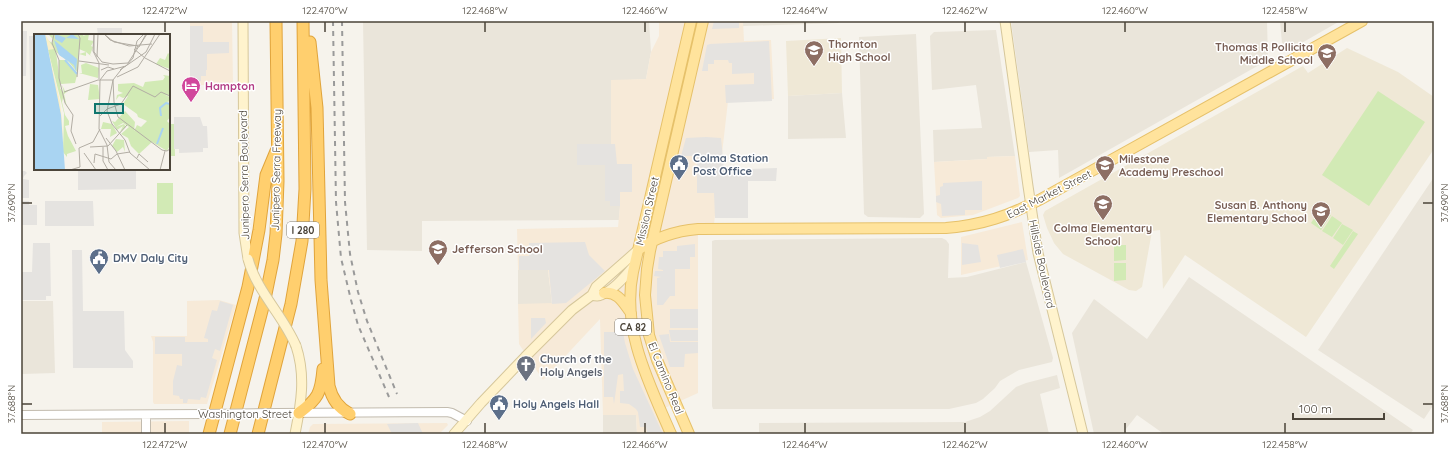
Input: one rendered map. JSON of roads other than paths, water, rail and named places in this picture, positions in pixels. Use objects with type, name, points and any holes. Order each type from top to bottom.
[{"type":"highway","name":"Junipero Serra Freeway","points":[[230,434],[262,312],[273,260],[278,208],[276,21]]},
{"type":"highway","name":"I 280","points":[[258,434],[291,304],[302,241],[305,189],[303,21]]},
{"type":"highway","points":[[299,413],[313,403],[318,395],[321,387],[323,367],[317,108],[307,21]]},
{"type":"highway","points":[[209,434],[246,295],[257,245],[266,175],[278,147]]},
{"type":"highway","points":[[322,312],[330,391],[337,404],[350,414]]},
{"type":"highway","points":[[205,434],[226,371]]},
{"type":"main road","name":"Junipero Serra Boulevard","points":[[243,21],[244,234],[248,259],[258,285],[286,326],[296,346],[302,374],[302,394],[295,434]]},
{"type":"main road","name":"Mission Street","points":[[657,401],[640,359],[635,340],[631,313],[631,283],[691,21]]},
{"type":"main road","name":"Mission Street","points":[[652,242],[703,21]]},
{"type":"main road","name":"Hillside Boulevard","points":[[1005,21],[1031,205],[1042,271],[1083,434]]},
{"type":"main road","name":"East Market Street","points":[[638,250],[662,236],[675,232],[704,228],[956,227],[990,222],[1031,205],[1362,21]]},
{"type":"main road","points":[[592,295],[599,296],[604,293],[634,266],[652,242]]},
{"type":"main road","name":"El Camino Real","points":[[652,242],[647,267],[645,295],[650,342],[689,434]]},
{"type":"main road","points":[[454,434],[467,421],[481,403],[572,310],[592,295],[596,287],[638,250]]},
{"type":"main road","points":[[604,293],[615,294],[631,313]]},
{"type":"main road","name":"El Camino Real","points":[[657,401],[671,434]]},
{"type":"street","name":"Washington Street","points":[[21,415],[350,414],[447,412],[467,421]]},
{"type":"street","points":[[146,415],[146,434]]},
{"type":"railway","points":[[333,21],[336,202],[341,258],[358,325],[389,397]]},
{"type":"railway","points":[[342,21],[345,202],[350,254],[358,292],[367,321],[397,394]]},
{"type":"place","name":"Thornton High School","points":[[814,67]]},
{"type":"place","name":"Thomas R Pollicita Middle School","points":[[1327,70]]},
{"type":"place","name":"Hampton","points":[[191,103]]},
{"type":"place","name":"Colma Station Post Office","points":[[679,181]]},
{"type":"place","name":"Milestone Academy Preschool","points":[[1105,182]]},
{"type":"place","name":"Colma Elementary School","points":[[1103,221]]},
{"type":"place","name":"Susan B. Anthony Elementary School","points":[[1321,228]]},
{"type":"place","name":"Jefferson School","points":[[438,266]]},
{"type":"place","name":"DMV Daly City","points":[[99,275]]},
{"type":"place","name":"Church of the Holy Angels","points":[[526,382]]},
{"type":"place","name":"Holy Angels Hall","points":[[499,421]]}]
